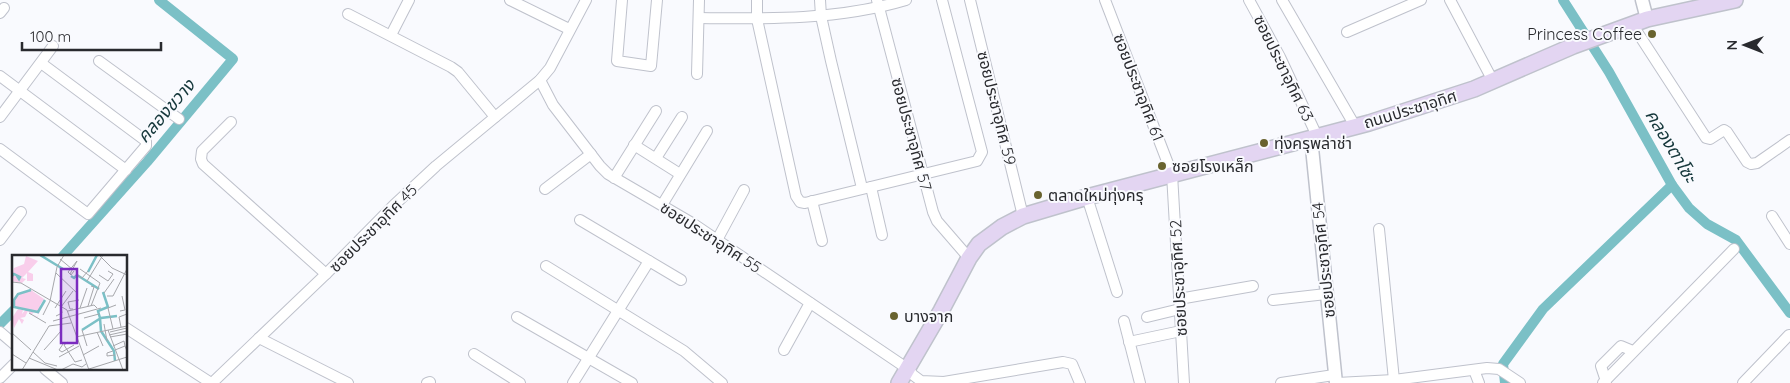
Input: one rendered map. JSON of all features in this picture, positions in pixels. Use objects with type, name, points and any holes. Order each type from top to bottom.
[{"type":"main road","name":"ถนนประชาอุทิศ","points":[[899,383],[950,296],[969,258],[979,244],[1002,226],[1023,216],[1087,196],[1355,126],[1447,98],[1573,46],[1647,19],[1736,0]]},
{"type":"street","points":[[390,35],[409,0]]},
{"type":"street","points":[[510,0],[569,30]]},
{"type":"street","name":"ซอยประชาอุทิศ 45","points":[[211,383],[436,166],[540,80],[550,68],[586,0]]},
{"type":"street","points":[[622,0],[616,60],[651,66],[658,0]]},
{"type":"street","points":[[697,74],[700,0]]},
{"type":"street","points":[[757,0],[757,19],[796,196],[800,202],[812,201],[977,161],[982,152],[942,0]]},
{"type":"street","points":[[820,0],[821,16],[867,188],[882,234]]},
{"type":"street","points":[[700,18],[778,19],[821,16],[906,0]]},
{"type":"street","name":"ซอยประชาอุทิศ 59","points":[[970,0],[1023,216]]},
{"type":"street","name":"ซอยประชาอุทิศ 61","points":[[1105,0],[1172,174]]},
{"type":"street","name":"ซอยประชาอุทิศ 63","points":[[1249,0],[1280,57],[1314,137]]},
{"type":"street","points":[[1282,0],[1355,126]]},
{"type":"street","points":[[1347,32],[1420,0]]},
{"type":"street","points":[[1450,0],[1493,80]]},
{"type":"street","points":[[1642,0],[1647,19]]},
{"type":"street","name":"ซอยประชาอุทิศ 57","points":[[878,4],[935,217],[969,258]]},
{"type":"street","points":[[348,14],[458,72],[495,117]]},
{"type":"street","points":[[1632,24],[1706,138],[1710,138],[1724,130],[1747,162],[1751,164],[1757,164],[1790,140]]},
{"type":"street","points":[[0,118],[53,46]]},
{"type":"street","points":[[99,61],[179,120]]},
{"type":"street","points":[[0,149],[88,214],[146,146],[147,142],[41,62]]},
{"type":"street","points":[[0,76],[126,170]]},
{"type":"street","name":"ซอยประชาอุทิศ 55","points":[[540,80],[553,105],[600,166],[614,178],[662,205],[717,240],[908,369],[921,381],[944,382],[1058,362],[1069,362],[1072,364],[1080,383]]},
{"type":"street","points":[[614,178],[656,112]]},
{"type":"street","points":[[656,158],[682,118]]},
{"type":"street","points":[[231,122],[202,152],[201,159],[203,164],[326,274]]},
{"type":"street","points":[[662,205],[708,131]]},
{"type":"street","name":"ซอยประชาอุทิศ 54","points":[[1314,137],[1326,294],[1336,380]]},
{"type":"street","points":[[634,145],[680,174]]},
{"type":"street","points":[[545,188],[591,154]]},
{"type":"street","name":"ซอยประชาอุทิศ 52","points":[[1172,174],[1184,383]]},
{"type":"street","points":[[717,240],[744,190]]},
{"type":"street","points":[[1087,196],[1116,292]]},
{"type":"street","points":[[812,201],[822,241]]},
{"type":"street","points":[[0,240],[20,212]]},
{"type":"street","points":[[1772,216],[1790,244]]},
{"type":"street","points":[[580,220],[681,280]]},
{"type":"street","points":[[1379,229],[1394,380]]},
{"type":"street","points":[[1633,351],[1621,346],[1602,363],[1601,370],[1605,382],[1734,249]]},
{"type":"street","points":[[573,383],[649,261]]},
{"type":"street","points":[[546,266],[684,351],[722,383]]},
{"type":"street","points":[[1147,317],[1180,304],[1253,286]]},
{"type":"street","points":[[1273,300],[1326,294]]},
{"type":"street","points":[[784,350],[810,303]]},
{"type":"street","points":[[517,316],[632,383]]},
{"type":"street","points":[[1124,321],[1140,383]]},
{"type":"street","points":[[128,329],[211,383]]},
{"type":"street","points":[[1129,342],[1181,331]]},
{"type":"street","points":[[0,332],[12,342]]},
{"type":"street","points":[[1743,383],[1789,335]]},
{"type":"street","points":[[259,338],[348,383]]},
{"type":"street","points":[[474,354],[520,383]]},
{"type":"street","points":[[0,378],[12,366]]},
{"type":"street","points":[[1282,383],[1336,380],[1394,380],[1474,370],[1499,369],[1520,383]]},
{"type":"street","points":[[46,370],[62,383]]},
{"type":"street","points":[[1474,370],[1479,383]]},
{"type":"waterway","name":"คลองขวาง","points":[[64,255],[147,162],[233,59],[159,0]]},
{"type":"waterway","name":"คลองตาโซะ","points":[[1563,0],[1609,72],[1672,185],[1689,208],[1707,224],[1736,240],[1790,313]]},
{"type":"waterway","points":[[1505,383],[1503,364],[1543,309],[1672,185]]},
{"type":"waterway","name":"คลองขวาง","points":[[0,324],[12,312]]},
{"type":"place","name":"Princess Coffee","points":[[1652,34]]},
{"type":"place","name":"ทุ่งครุพล่าช่า","points":[[1264,143]]},
{"type":"place","name":"ซอยโรงเหล็ก","points":[[1162,166]]},
{"type":"place","name":"ตลาดใหม่ทุ่งครุ","points":[[1038,195]]},
{"type":"place","name":"บางจาก","points":[[894,316]]}]
